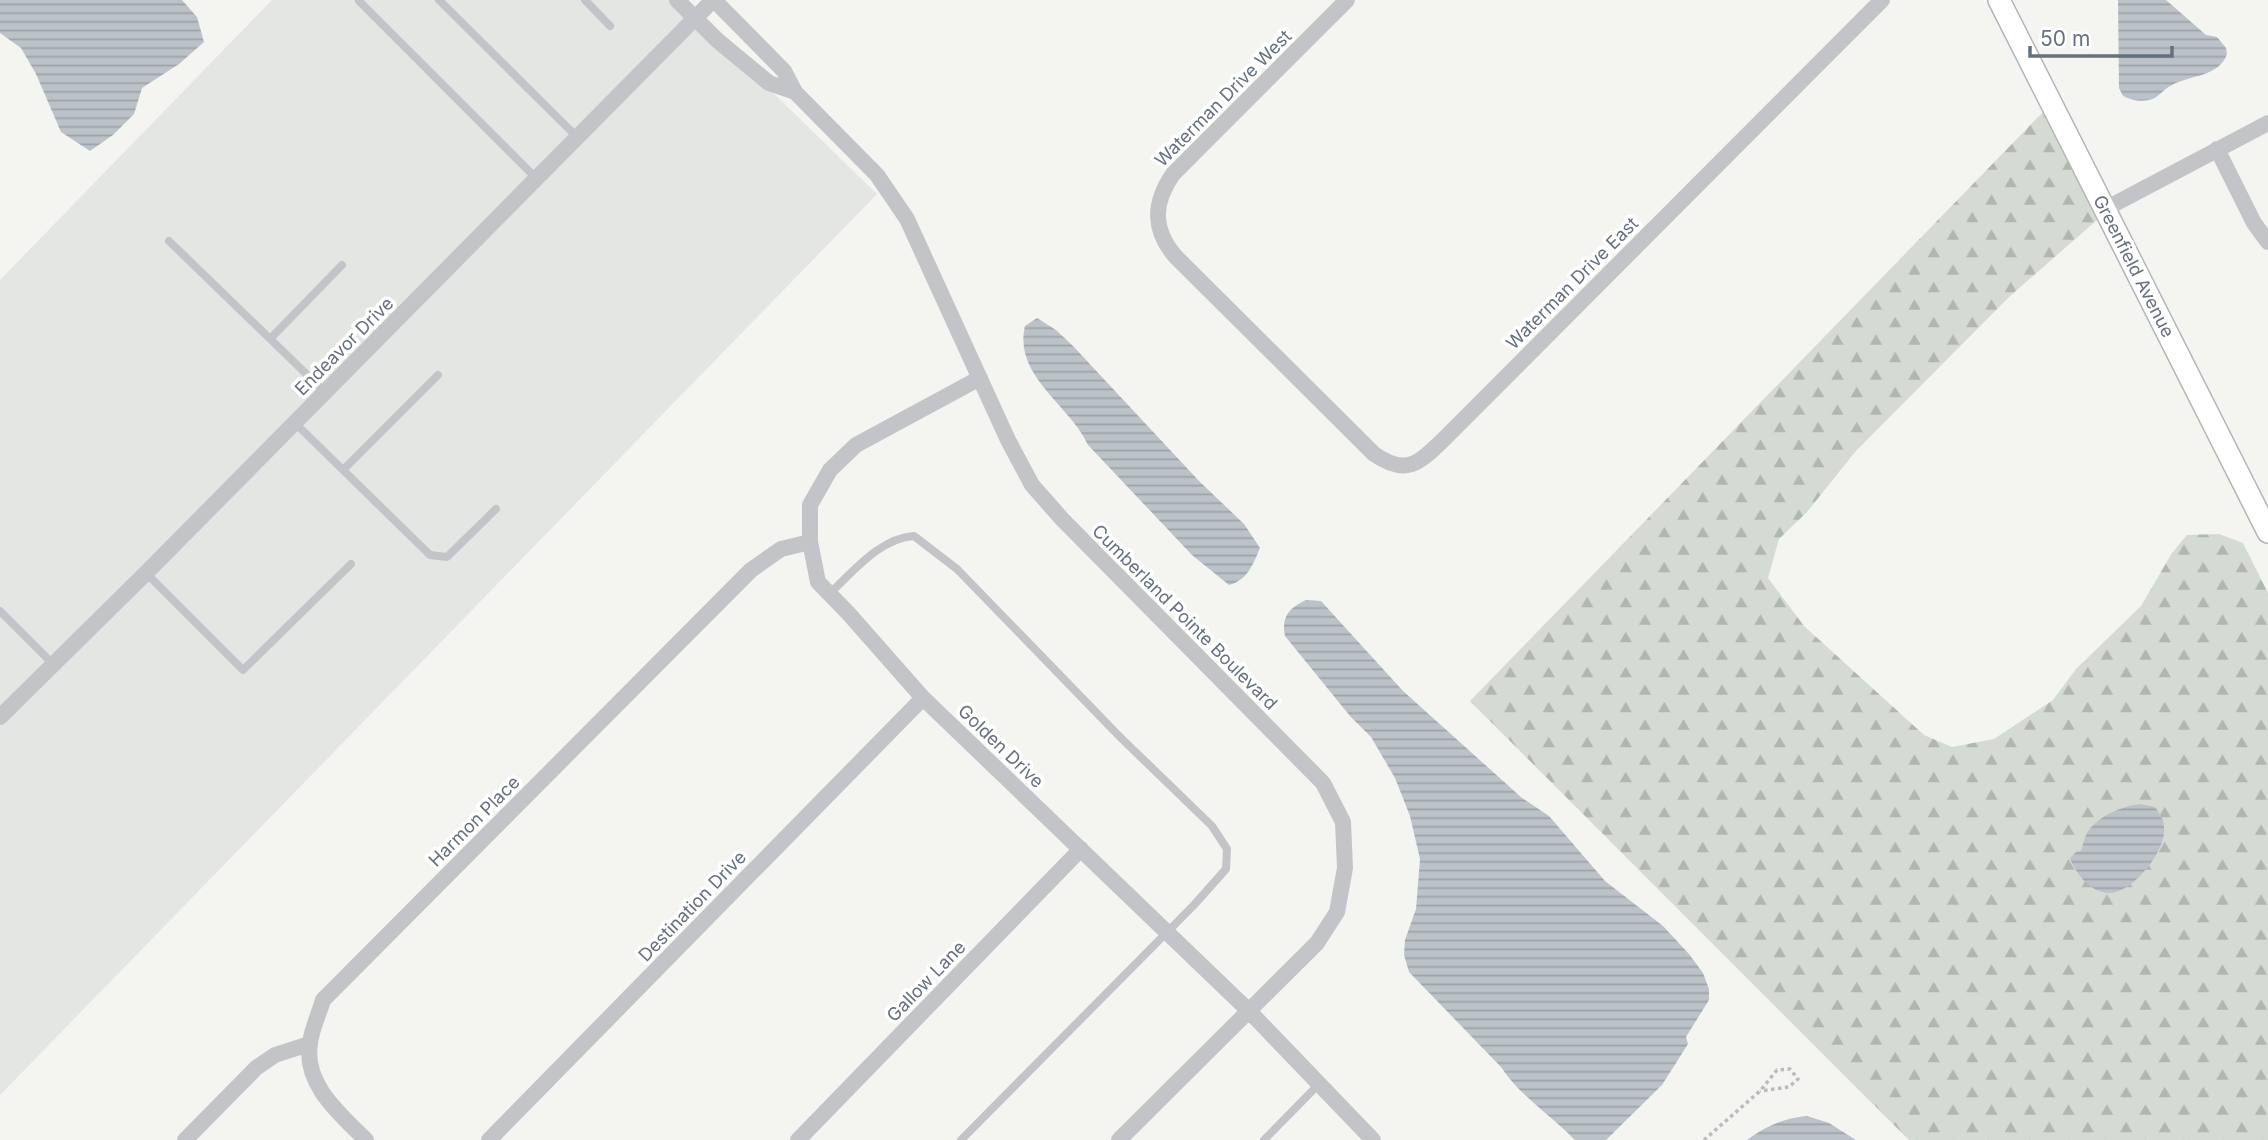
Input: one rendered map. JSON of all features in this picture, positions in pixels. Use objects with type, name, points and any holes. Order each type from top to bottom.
[{"type":"main road","name":"Greenfield Avenue","points":[[1999,0],[2268,532]]},
{"type":"street","name":"Cumberland Pointe Boulevard","points":[[677,0],[717,40],[769,83],[795,92]]},
{"type":"street","name":"Endeavor Drive","points":[[0,717],[714,0]]},
{"type":"street","name":"Cumberland Pointe Boulevard","points":[[714,0],[784,71],[795,92],[877,174],[891,194],[917,240],[1032,485],[1062,519],[1323,783],[1343,822],[1345,868],[1337,912],[1317,943],[1119,1140]]},
{"type":"street","name":"Waterman Drive West","points":[[1279,358],[1165,244],[1157,218],[1159,202],[1163,188],[1173,174],[1348,0]]},
{"type":"street","name":"Waterman Drive East","points":[[1279,358],[1374,454],[1397,466],[1409,466],[1420,461],[1882,0]]},
{"type":"street","points":[[2105,209],[2268,123]]},
{"type":"street","points":[[2217,149],[2254,223],[2268,242]]},
{"type":"street","name":"Golden Drive","points":[[981,378],[856,445],[830,470],[810,505],[810,542],[818,582],[923,698],[1249,1011],[1373,1140]]},
{"type":"street","name":"Harmon Place","points":[[309,1044],[323,1000],[742,579],[781,549],[810,542]]},
{"type":"street","name":"Destination Drive","points":[[489,1140],[923,698]]},
{"type":"street","name":"Gallow Lane","points":[[798,1140],[1081,849]]},
{"type":"street","points":[[185,1140],[256,1068],[275,1055],[309,1044],[317,1086],[329,1103],[366,1140]]},
{"type":"lane","points":[[439,0],[577,137]]},
{"type":"lane","points":[[584,0],[610,26]]},
{"type":"lane","points":[[359,1],[536,178]]},
{"type":"lane","points":[[169,241],[325,392]]},
{"type":"lane","points":[[270,339],[342,265]]},
{"type":"lane","points":[[343,470],[438,375]]},
{"type":"lane","points":[[295,423],[430,555],[447,557],[496,509]]},
{"type":"lane","points":[[829,594],[876,551],[903,537],[914,536],[957,569],[1120,737],[1212,826],[1227,849],[1226,869],[961,1140]]},
{"type":"lane","points":[[146,573],[243,670],[351,564]]},
{"type":"lane","points":[[0,611],[53,664]]},
{"type":"lane","points":[[1264,1140],[1319,1084]]},
{"type":"path","points":[[1704,1140],[1760,1091],[1777,1070],[1790,1069],[1798,1079],[1790,1087],[1760,1091]]},
{"type":"shaded area","points":[[0,0],[182,0],[197,17],[204,42],[179,64],[142,88],[134,114],[113,135],[90,151],[61,132],[36,74],[21,48],[0,33]]},
{"type":"shaded area","points":[[272,0],[678,0],[877,194],[0,1095],[0,280]]},
{"type":"shaded area","points":[[2118,0],[2166,0],[2206,35],[2217,37],[2226,48],[2227,54],[2223,62],[2211,71],[2172,85],[2152,99],[2139,101],[2123,96],[2119,88]]},
{"type":"shaded area","points":[[1037,318],[1056,330],[1073,346],[1199,481],[1244,524],[1260,548],[1249,571],[1236,583],[1229,585],[1192,555],[1088,445],[1080,430],[1045,389],[1027,360],[1024,344],[1025,326]]},
{"type":"shaded area","points":[[1306,600],[1321,601],[1403,691],[1522,798],[1549,816],[1605,881],[1663,926],[1703,973],[1709,989],[1709,1000],[1686,1037],[1688,1044],[1662,1085],[1606,1140],[1575,1140],[1517,1087],[1409,972],[1404,955],[1405,940],[1416,909],[1420,859],[1410,816],[1395,778],[1371,737],[1350,716],[1285,636],[1285,618],[1295,606]]},
{"type":"shaded area","points":[[2140,804],[2155,807],[2162,819],[2164,827],[2160,847],[2147,869],[2128,886],[2109,893],[2096,890],[2080,876],[2070,858],[2081,851],[2088,832],[2099,820],[2119,809]]},
{"type":"shaded area","points":[[1807,1116],[1829,1123],[1856,1140],[1747,1140],[1776,1124]]},
{"type":"green space","points":[[2043,112],[2097,220],[2009,297],[1855,452],[1807,512],[1779,539],[1768,578],[1804,626],[1924,735],[1952,747],[1994,739],[2053,700],[2076,669],[2141,606],[2172,553],[2187,535],[2219,534],[2243,543],[2268,593],[2268,1140],[1909,1140],[1470,701]]}]
